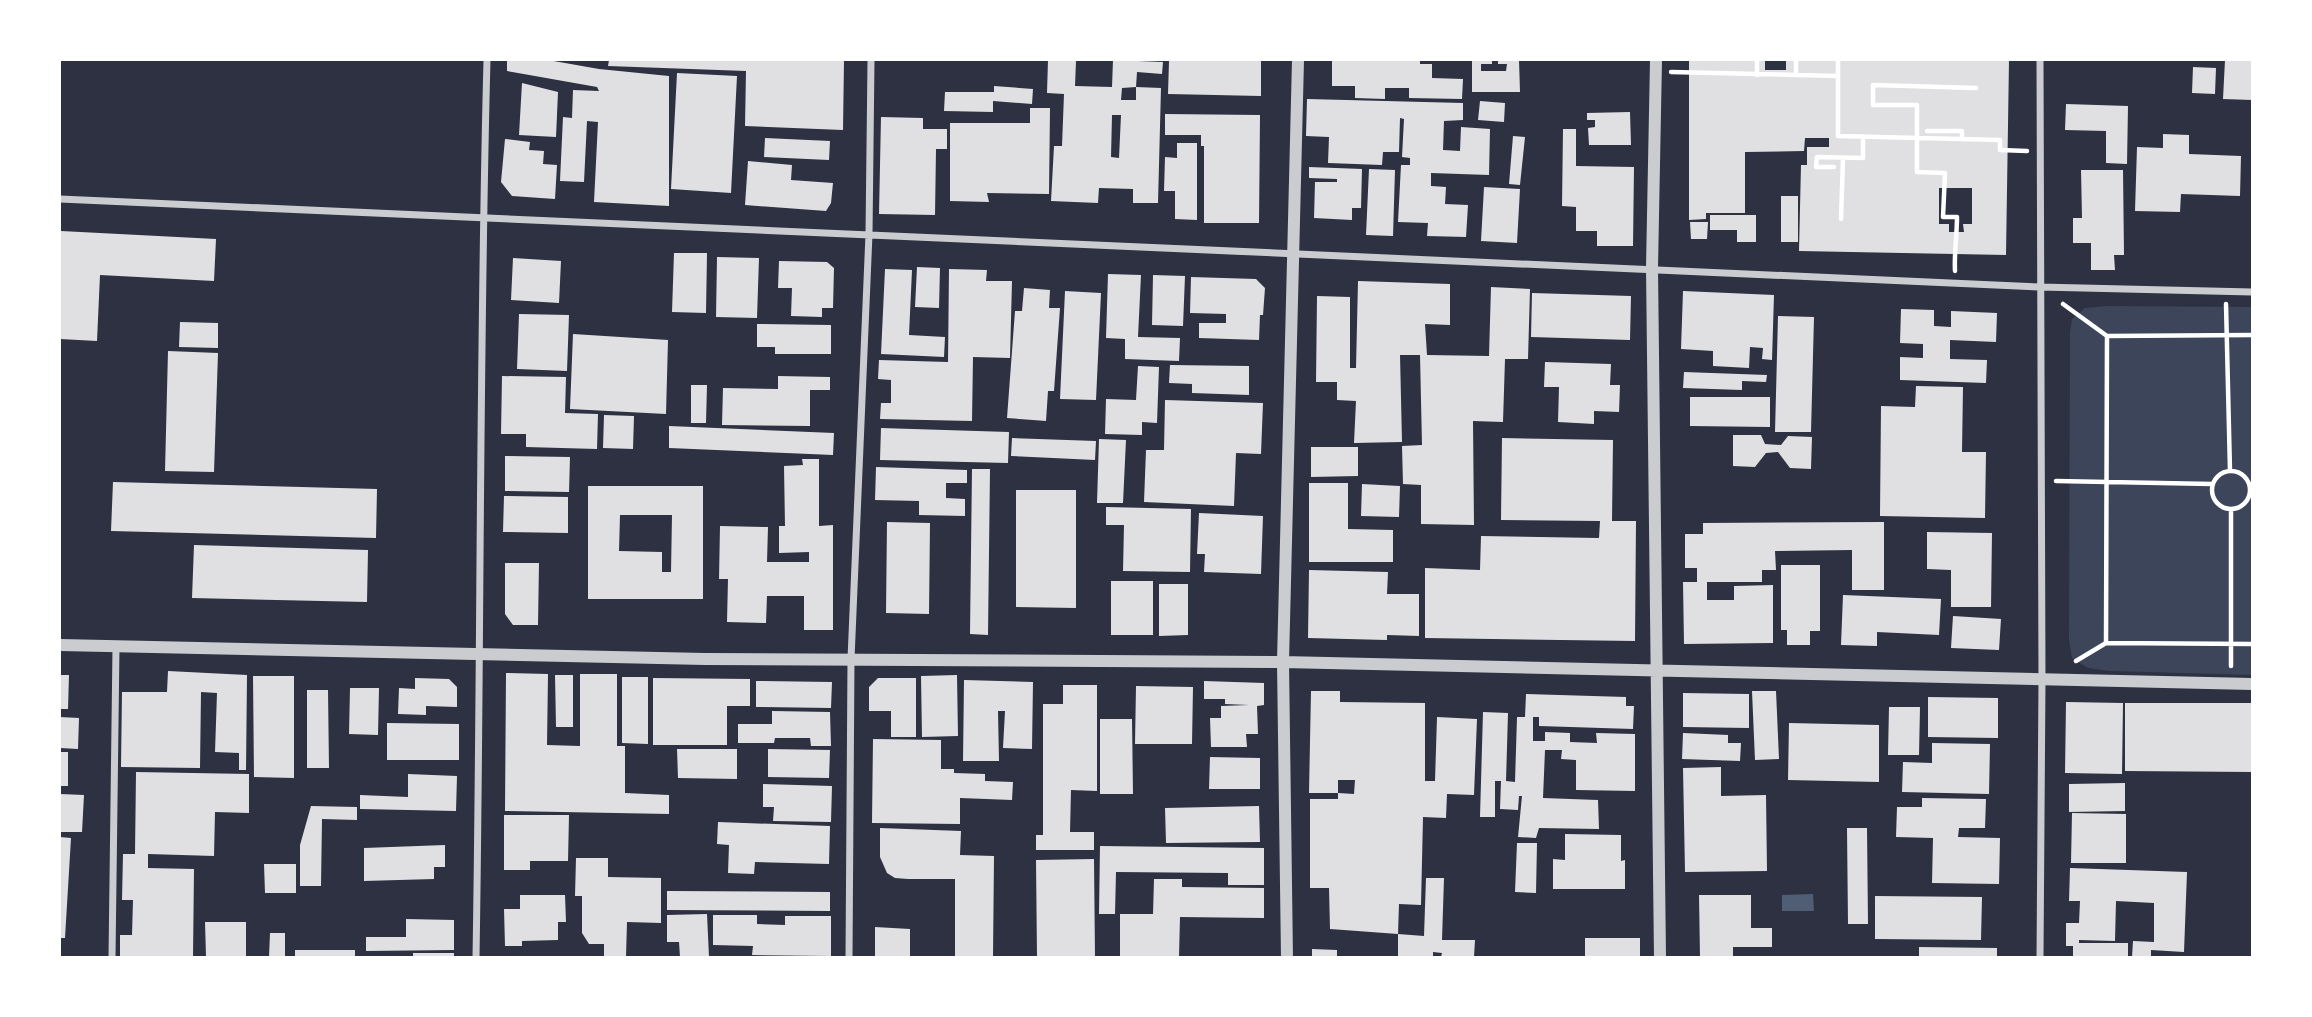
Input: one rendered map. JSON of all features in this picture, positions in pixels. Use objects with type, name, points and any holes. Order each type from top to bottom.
[{"type":"street","points":[[476,957],[487,60]]},
{"type":"street","points":[[849,957],[851,659],[869,234],[871,60]]},
{"type":"street","points":[[1287,957],[1283,662],[1298,60]]},
{"type":"street","points":[[2040,60],[2040,957]]},
{"type":"street","points":[[1656,65],[1653,268],[1660,957]]},
{"type":"street","points":[[60,199],[2039,286],[2252,292]]},
{"type":"street","points":[[60,646],[705,659],[1283,662],[2252,684]]},
{"type":"street","points":[[112,957],[116,647]]},
{"type":"path","points":[[1757,60],[1757,75]]},
{"type":"path","points":[[1796,60],[1796,75]]},
{"type":"path","points":[[1838,60],[1838,136],[2000,140],[2000,150],[2040,152]]},
{"type":"path","points":[[1656,65],[1757,75],[1838,76]]},
{"type":"path","points":[[1957,282],[1954,254],[1957,244],[1957,217],[1943,217],[1945,173],[1917,172],[1917,106],[1873,105],[1873,85],[1976,88]]},
{"type":"path","points":[[1927,131],[1962,131],[1962,139]]},
{"type":"path","points":[[1834,167],[1816,167],[1817,157],[1863,158],[1863,137]]},
{"type":"path","points":[[1841,219],[1843,158]]},
{"type":"path","points":[[2039,286],[2107,336],[2252,335]]},
{"type":"path","points":[[2226,292],[2230,471]]},
{"type":"path","points":[[2107,336],[2106,643],[2252,644]]},
{"type":"path","points":[[2230,471],[2244,477],[2250,484],[2246,501],[2242,506],[2231,510],[2224,509],[2212,496],[2212,484],[2219,475],[2230,471]]},
{"type":"path","points":[[2042,481],[2212,484]]},
{"type":"path","points":[[2231,510],[2232,684]]},
{"type":"shaded area","points":[[2252,307],[2252,675],[2109,671],[2088,668],[2072,658],[2069,640],[2070,332],[2072,319],[2085,308]]},
{"type":"shaded area","points":[[1813,894],[1814,911],[1782,911],[1782,895]]},
{"type":"building","points":[[507,60],[548,60],[599,69],[669,76],[669,206],[594,202],[598,122],[587,121],[584,182],[560,181],[563,117],[572,118],[573,90],[599,91],[597,87],[507,71]]},
{"type":"building","points":[[609,60],[844,60],[843,130],[745,126],[746,71],[608,66]]},
{"type":"building","points":[[1048,60],[1076,61],[1075,86],[1112,87],[1113,60],[1163,62],[1162,74],[1137,72],[1136,87],[1161,88],[1158,203],[1133,203],[1133,189],[1099,188],[1098,203],[1051,201],[1054,146],[1062,146],[1064,94],[1047,93]],"holes":[[[1136,87],[1136,100],[1121,100],[1122,88]],[[1112,115],[1121,115],[1119,158],[1111,157]]]},
{"type":"building","points":[[1261,60],[1261,96],[1168,94],[1169,61]]},
{"type":"building","points":[[1332,60],[1420,60],[1420,64],[1432,64],[1432,78],[1463,79],[1462,99],[1409,98],[1409,88],[1385,88],[1385,99],[1355,98],[1355,86],[1332,86]]},
{"type":"building","points":[[1472,60],[1492,60],[1492,64],[1481,64],[1481,71],[1506,71],[1507,64],[1498,64],[1498,60],[1519,60],[1520,92],[1472,92]]},
{"type":"building","points":[[1689,60],[1765,60],[1765,70],[1786,70],[1786,60],[2009,60],[2006,255],[1799,251],[1801,165],[1807,165],[1807,147],[1829,147],[1829,138],[1805,138],[1804,151],[1745,152],[1745,213],[1706,213],[1706,219],[1689,220]],"holes":[[[1939,188],[1972,188],[1972,224],[1963,224],[1964,232],[1949,232],[1949,224],[1939,224]]]},
{"type":"building","points":[[2225,60],[2252,60],[2252,100],[2223,99]]},
{"type":"building","points":[[2193,67],[2216,68],[2215,94],[2192,93]]},
{"type":"building","points":[[677,73],[737,76],[731,193],[671,189]]},
{"type":"building","points":[[522,83],[558,92],[556,137],[519,135]]},
{"type":"building","points":[[994,86],[1033,89],[1032,104],[993,101],[993,112],[944,111],[945,92],[994,92]]},
{"type":"building","points":[[1307,99],[1463,103],[1463,120],[1444,121],[1443,150],[1460,151],[1461,127],[1490,129],[1489,175],[1431,173],[1431,186],[1446,187],[1445,204],[1468,205],[1466,237],[1427,236],[1428,223],[1398,222],[1401,165],[1410,165],[1410,158],[1402,157],[1404,119],[1400,118],[1399,152],[1383,152],[1382,165],[1328,163],[1329,137],[1306,136]]},
{"type":"building","points":[[1480,101],[1505,103],[1504,122],[1478,120]]},
{"type":"building","points":[[2066,104],[2128,106],[2127,164],[2106,163],[2106,131],[2065,130]]},
{"type":"building","points":[[1030,108],[1050,108],[1049,194],[987,193],[989,202],[950,201],[950,123],[1030,123]]},
{"type":"building","points":[[1630,112],[1631,145],[1589,145],[1588,128],[1595,127],[1595,120],[1587,120],[1587,113]]},
{"type":"building","points":[[1165,114],[1260,115],[1259,223],[1204,223],[1204,146],[1201,146],[1201,135],[1165,135]]},
{"type":"building","points":[[881,117],[923,118],[923,129],[947,129],[947,149],[936,149],[935,215],[879,214]]},
{"type":"building","points":[[1563,129],[1576,129],[1576,166],[1634,167],[1633,246],[1597,246],[1597,231],[1576,231],[1576,207],[1562,206]]},
{"type":"building","points":[[2163,134],[2189,135],[2189,154],[2241,156],[2240,196],[2181,194],[2180,212],[2135,211],[2137,147],[2163,148]]},
{"type":"building","points":[[1513,136],[1525,137],[1520,185],[1509,184]]},
{"type":"building","points":[[765,138],[830,141],[829,160],[764,157]]},
{"type":"building","points":[[505,139],[530,142],[529,150],[544,151],[543,164],[557,165],[555,199],[512,196],[501,182]]},
{"type":"building","points":[[1177,143],[1197,143],[1197,220],[1175,219],[1175,191],[1164,191],[1165,157],[1177,158]]},
{"type":"building","points":[[748,161],[792,165],[791,180],[833,183],[831,203],[826,211],[745,205]]},
{"type":"building","points":[[1309,167],[1362,169],[1361,208],[1352,208],[1352,220],[1314,218],[1315,182],[1337,182],[1337,179],[1309,178]]},
{"type":"building","points":[[1369,169],[1395,170],[1393,236],[1366,235]]},
{"type":"building","points":[[2081,170],[2123,170],[2124,255],[2114,255],[2115,270],[2091,270],[2091,243],[2073,243],[2073,218],[2082,218]]},
{"type":"building","points":[[1484,187],[1520,189],[1517,243],[1481,241]]},
{"type":"building","points":[[1781,196],[1798,196],[1798,242],[1781,242]]},
{"type":"building","points":[[1710,215],[1756,215],[1756,242],[1737,242],[1737,230],[1710,230]]},
{"type":"building","points":[[1690,222],[1708,222],[1707,239],[1691,239]]},
{"type":"building","points":[[61,231],[216,239],[214,281],[100,275],[97,341],[60,339]]},
{"type":"building","points":[[674,253],[707,253],[706,313],[672,312]]},
{"type":"building","points":[[717,257],[759,258],[757,318],[716,317]]},
{"type":"building","points":[[513,258],[561,261],[559,303],[511,300]]},
{"type":"building","points":[[779,261],[827,262],[834,268],[833,308],[822,308],[822,317],[791,316],[792,288],[778,288]]},
{"type":"building","points":[[917,267],[940,268],[939,308],[915,307]]},
{"type":"building","points":[[885,269],[912,270],[909,335],[945,337],[944,357],[881,354]]},
{"type":"building","points":[[949,269],[987,270],[986,281],[1012,281],[1010,358],[973,357],[972,421],[880,419],[881,403],[891,403],[891,380],[878,379],[879,360],[948,362]]},
{"type":"building","points":[[1108,274],[1141,275],[1138,337],[1180,338],[1179,361],[1125,359],[1125,339],[1106,338]]},
{"type":"building","points":[[1153,275],[1185,276],[1183,326],[1152,325]]},
{"type":"building","points":[[1191,277],[1256,279],[1265,288],[1259,340],[1199,338],[1199,323],[1226,323],[1226,314],[1190,313]]},
{"type":"building","points":[[1358,281],[1450,284],[1450,325],[1425,324],[1427,355],[1489,356],[1491,287],[1530,289],[1528,359],[1505,359],[1503,422],[1473,421],[1474,525],[1421,524],[1421,485],[1403,484],[1402,446],[1422,445],[1420,355],[1400,355],[1402,442],[1354,443],[1356,401],[1337,400],[1337,382],[1316,382],[1317,296],[1350,297],[1350,368],[1356,368]]},
{"type":"building","points":[[1024,288],[1050,290],[1049,308],[1060,308],[1054,391],[1048,391],[1046,421],[1007,418],[1015,311],[1022,311]]},
{"type":"building","points":[[1065,291],[1101,293],[1096,400],[1060,399]]},
{"type":"building","points":[[1683,291],[1774,295],[1772,360],[1762,359],[1763,348],[1750,347],[1749,368],[1713,366],[1713,351],[1681,349]]},
{"type":"building","points":[[1532,293],[1631,296],[1630,340],[1531,337]]},
{"type":"building","points":[[1901,309],[1934,310],[1934,326],[1951,327],[1951,311],[1997,313],[1996,342],[1950,340],[1950,359],[1987,360],[1986,383],[1900,380],[1900,357],[1923,358],[1923,344],[1900,343]]},
{"type":"building","points":[[519,314],[569,315],[567,371],[517,369]]},
{"type":"building","points":[[1778,316],[1814,317],[1811,432],[1775,432]]},
{"type":"building","points":[[180,322],[218,323],[218,348],[179,347]]},
{"type":"building","points":[[757,324],[831,325],[831,354],[775,354],[775,347],[757,347]]},
{"type":"building","points":[[573,334],[668,340],[666,414],[570,409]]},
{"type":"building","points":[[168,351],[218,353],[214,472],[165,471]]},
{"type":"building","points":[[1545,362],[1611,364],[1610,385],[1620,385],[1619,412],[1594,411],[1594,424],[1558,422],[1559,387],[1544,387]]},
{"type":"building","points":[[1170,365],[1249,366],[1249,395],[1192,393],[1192,384],[1169,383]]},
{"type":"building","points":[[1138,366],[1159,367],[1157,423],[1142,422],[1142,435],[1105,434],[1106,399],[1136,400]]},
{"type":"building","points":[[1684,372],[1767,375],[1766,382],[1742,381],[1742,390],[1683,388]]},
{"type":"building","points":[[502,376],[566,377],[565,413],[598,414],[597,449],[526,447],[526,434],[501,434]]},
{"type":"building","points":[[778,376],[830,377],[830,390],[810,390],[810,426],[722,425],[723,388],[778,389]]},
{"type":"building","points":[[691,385],[707,385],[706,423],[691,423]]},
{"type":"building","points":[[1916,386],[1963,387],[1962,452],[1986,452],[1985,518],[1880,516],[1881,406],[1915,407]]},
{"type":"building","points":[[1690,397],[1770,397],[1770,427],[1690,426]]},
{"type":"building","points":[[1165,400],[1263,403],[1261,454],[1236,453],[1234,506],[1144,502],[1146,450],[1164,450]]},
{"type":"building","points":[[604,415],[634,416],[633,449],[603,448]]},
{"type":"building","points":[[669,426],[834,433],[833,455],[669,448]]},
{"type":"building","points":[[881,428],[1009,432],[1008,463],[880,460]]},
{"type":"building","points":[[1733,435],[1761,435],[1765,444],[1781,445],[1788,436],[1812,437],[1811,469],[1790,468],[1778,452],[1766,453],[1755,467],[1733,466]]},
{"type":"building","points":[[1012,438],[1096,441],[1095,460],[1011,456]]},
{"type":"building","points":[[1502,438],[1613,440],[1612,521],[1636,521],[1635,641],[1425,638],[1425,568],[1480,570],[1481,536],[1599,538],[1600,521],[1501,520]]},
{"type":"building","points":[[1099,439],[1126,440],[1123,503],[1097,503]]},
{"type":"building","points":[[1311,447],[1358,447],[1358,476],[1311,477]]},
{"type":"building","points":[[505,456],[570,457],[569,492],[505,491]]},
{"type":"building","points":[[802,459],[819,459],[819,526],[833,525],[833,630],[804,630],[804,596],[767,596],[766,623],[727,622],[728,579],[719,579],[720,526],[768,527],[767,562],[809,562],[809,552],[779,553],[779,526],[785,526],[784,466],[803,465]]},
{"type":"building","points":[[876,467],[967,470],[967,483],[946,483],[946,498],[965,499],[965,516],[919,515],[919,501],[875,500]]},
{"type":"building","points":[[972,469],[990,469],[988,635],[970,634]]},
{"type":"building","points":[[113,482],[377,489],[376,538],[111,531]]},
{"type":"building","points":[[1309,483],[1348,483],[1348,529],[1393,530],[1393,562],[1309,562]]},
{"type":"building","points":[[1362,484],[1400,486],[1399,517],[1361,516]]},
{"type":"building","points":[[588,486],[703,486],[703,599],[588,599]],"holes":[[[620,515],[672,515],[671,572],[662,572],[662,552],[619,551]]]},
{"type":"building","points":[[1016,490],[1076,490],[1076,608],[1016,607]]},
{"type":"building","points":[[504,496],[568,497],[568,533],[503,532]]},
{"type":"building","points":[[1106,507],[1191,509],[1190,572],[1123,571],[1124,525],[1106,525]]},
{"type":"building","points":[[1199,513],[1263,516],[1261,574],[1204,572],[1205,554],[1197,554]]},
{"type":"building","points":[[887,522],[930,523],[929,614],[886,613]]},
{"type":"building","points":[[1884,522],[1884,590],[1852,590],[1852,550],[1775,551],[1776,570],[1762,570],[1762,582],[1707,582],[1707,600],[1734,600],[1734,586],[1773,585],[1773,643],[1684,644],[1683,582],[1697,582],[1697,568],[1685,568],[1685,534],[1703,534],[1703,523]]},
{"type":"building","points":[[1927,532],[1992,533],[1991,607],[1951,607],[1951,570],[1927,569]]},
{"type":"building","points":[[194,545],[368,550],[367,602],[192,598]]},
{"type":"building","points":[[505,563],[539,563],[538,625],[513,625],[505,614]]},
{"type":"building","points":[[1781,565],[1820,565],[1820,631],[1810,631],[1810,645],[1787,645],[1787,630],[1781,630]]},
{"type":"building","points":[[1309,570],[1388,572],[1387,594],[1419,594],[1419,636],[1387,635],[1387,640],[1308,638]]},
{"type":"building","points":[[1111,581],[1153,581],[1153,635],[1111,635]]},
{"type":"building","points":[[1159,584],[1188,584],[1188,635],[1159,636]]},
{"type":"building","points":[[1843,595],[1941,599],[1939,635],[1877,632],[1877,646],[1841,645]]},
{"type":"building","points":[[1953,616],[2001,619],[1999,650],[1951,648]]},
{"type":"building","points":[[168,671],[247,675],[246,770],[239,770],[239,753],[215,752],[217,693],[201,692],[200,768],[121,767],[122,692],[167,692]]},
{"type":"building","points":[[506,673],[548,674],[547,745],[580,746],[580,674],[617,674],[617,746],[625,746],[625,793],[669,795],[669,814],[505,811]]},
{"type":"building","points":[[60,675],[69,675],[68,709],[60,709]]},
{"type":"building","points":[[555,675],[573,675],[573,727],[556,727]]},
{"type":"building","points":[[957,675],[958,736],[922,737],[921,676]]},
{"type":"building","points":[[253,676],[294,676],[294,778],[254,777]]},
{"type":"building","points":[[622,677],[648,677],[648,744],[622,743]]},
{"type":"building","points":[[415,678],[449,679],[457,687],[457,707],[426,706],[426,715],[398,714],[399,688],[415,689]]},
{"type":"building","points":[[653,678],[750,679],[750,706],[727,706],[727,745],[653,745]]},
{"type":"building","points":[[878,678],[916,678],[916,737],[891,737],[891,711],[869,711],[869,687]]},
{"type":"building","points":[[964,680],[1033,682],[1032,749],[1003,748],[1005,711],[998,711],[999,761],[963,761]]},
{"type":"building","points":[[756,681],[832,682],[831,708],[756,707]]},
{"type":"building","points":[[1204,681],[1264,683],[1264,705],[1257,706],[1258,734],[1246,734],[1247,747],[1211,747],[1210,718],[1221,718],[1221,706],[1249,705],[1225,704],[1225,699],[1204,699]]},
{"type":"building","points":[[1063,685],[1097,685],[1097,791],[1071,790],[1070,832],[1094,832],[1094,850],[1036,850],[1036,835],[1043,835],[1043,704],[1063,704]]},
{"type":"building","points":[[1136,686],[1193,687],[1192,744],[1135,744]]},
{"type":"building","points":[[350,688],[379,688],[378,735],[349,734]]},
{"type":"building","points":[[307,690],[328,690],[329,768],[307,768]]},
{"type":"building","points":[[1311,691],[1340,691],[1340,702],[1425,703],[1425,781],[1435,781],[1437,717],[1477,719],[1474,795],[1447,794],[1446,818],[1423,817],[1421,905],[1399,904],[1398,934],[1330,929],[1329,888],[1310,888],[1310,799],[1338,799],[1338,793],[1309,793]],"holes":[[[1338,780],[1355,780],[1354,794],[1338,793]]]},
{"type":"building","points":[[1752,691],[1776,691],[1779,759],[1755,760]]},
{"type":"building","points":[[1683,693],[1749,694],[1749,728],[1683,727]]},
{"type":"building","points":[[1526,694],[1626,697],[1626,706],[1634,706],[1633,729],[1539,726],[1539,717],[1533,717],[1533,741],[1545,741],[1545,732],[1570,733],[1570,742],[1597,743],[1596,733],[1635,734],[1635,791],[1576,790],[1576,760],[1561,759],[1562,750],[1545,750],[1543,798],[1598,800],[1599,829],[1539,828],[1536,838],[1518,837],[1522,796],[1519,796],[1518,810],[1500,809],[1501,781],[1495,781],[1495,817],[1480,817],[1483,712],[1508,713],[1506,781],[1515,782],[1517,717],[1525,717]]},
{"type":"building","points":[[1928,697],[1998,698],[1998,738],[1928,737]]},
{"type":"building","points":[[2066,702],[2123,703],[2122,774],[2065,773]]},
{"type":"building","points":[[2125,703],[2252,703],[2252,772],[2125,771]]},
{"type":"building","points":[[1889,707],[1920,707],[1919,755],[1888,755]]},
{"type":"building","points":[[772,711],[830,712],[831,746],[811,746],[810,738],[775,738],[774,743],[738,743],[738,724],[772,724]]},
{"type":"building","points":[[60,717],[79,718],[78,749],[60,748]]},
{"type":"building","points":[[1100,719],[1132,719],[1133,794],[1100,794]]},
{"type":"building","points":[[387,723],[459,724],[459,760],[387,760]]},
{"type":"building","points":[[1789,723],[1879,725],[1879,782],[1788,780]]},
{"type":"building","points":[[1683,733],[1728,735],[1728,743],[1741,743],[1740,761],[1682,759]]},
{"type":"building","points":[[873,739],[941,740],[941,769],[954,769],[954,773],[985,774],[985,781],[1013,782],[1012,800],[960,798],[960,824],[872,823]]},
{"type":"building","points":[[1932,743],[1990,744],[1989,794],[1902,792],[1903,762],[1932,763]]},
{"type":"building","points":[[677,749],[737,749],[737,779],[678,778]]},
{"type":"building","points":[[768,749],[830,750],[829,778],[768,777]]},
{"type":"building","points":[[60,752],[68,752],[68,786],[60,786]]},
{"type":"building","points":[[1210,757],[1260,758],[1260,789],[1209,789]]},
{"type":"building","points":[[1721,767],[1721,796],[1766,795],[1767,871],[1685,872],[1683,768]]},
{"type":"building","points":[[136,772],[249,774],[249,813],[215,812],[214,856],[148,854],[148,868],[194,869],[193,957],[120,957],[120,935],[132,935],[133,900],[122,900],[123,854],[135,854]]},
{"type":"building","points":[[408,774],[457,776],[456,811],[360,809],[360,795],[408,797]]},
{"type":"building","points":[[2125,783],[2125,811],[2069,812],[2069,784]]},
{"type":"building","points":[[763,784],[832,786],[831,822],[773,821],[774,807],[763,807]]},
{"type":"building","points":[[60,794],[84,795],[82,832],[60,832]]},
{"type":"building","points":[[1922,798],[1986,799],[1985,828],[1959,828],[1958,837],[2000,838],[1999,884],[1932,883],[1933,838],[1896,837],[1897,807],[1922,807]]},
{"type":"building","points":[[311,806],[357,807],[357,820],[322,819],[321,886],[300,886],[300,845]]},
{"type":"building","points":[[1259,806],[1260,842],[1166,843],[1165,808]]},
{"type":"building","points":[[2072,813],[2126,814],[2126,863],[2071,863]]},
{"type":"building","points":[[504,815],[569,815],[568,861],[530,861],[530,870],[504,870]]},
{"type":"building","points":[[718,822],[830,826],[829,864],[755,862],[754,874],[728,873],[729,845],[717,844]]},
{"type":"building","points":[[880,828],[961,831],[960,855],[994,856],[993,957],[955,957],[955,879],[895,878],[887,873],[880,857]]},
{"type":"building","points":[[1847,828],[1867,828],[1868,924],[1848,924]]},
{"type":"building","points":[[1565,834],[1621,835],[1621,861],[1625,860],[1625,889],[1553,889],[1553,859],[1565,860]]},
{"type":"building","points":[[60,837],[71,838],[65,938],[60,938]]},
{"type":"building","points":[[1517,843],[1537,843],[1536,893],[1515,892]]},
{"type":"building","points":[[445,845],[445,867],[434,867],[434,879],[364,881],[364,848]]},
{"type":"building","points":[[1100,846],[1264,848],[1264,885],[1228,885],[1228,873],[1116,872],[1115,914],[1099,914]]},
{"type":"building","points":[[576,858],[608,858],[608,877],[661,878],[661,923],[627,922],[626,957],[604,957],[604,944],[589,944],[582,933],[582,896],[575,896]]},
{"type":"building","points":[[1094,859],[1095,957],[1037,957],[1036,860]]},
{"type":"building","points":[[264,864],[296,864],[296,893],[265,893]]},
{"type":"building","points":[[2070,868],[2187,872],[2184,952],[2151,950],[2151,957],[2132,957],[2133,941],[2154,942],[2154,903],[2116,901],[2115,941],[2079,940],[2079,943],[2128,943],[2128,957],[2073,957],[2073,946],[2066,946],[2066,923],[2079,923],[2080,901],[2069,901]]},
{"type":"building","points":[[1426,878],[1444,878],[1442,940],[1475,940],[1474,957],[1441,957],[1442,953],[1433,952],[1433,957],[1398,957],[1398,934],[1424,936]]},
{"type":"building","points":[[1154,879],[1182,879],[1182,887],[1264,888],[1264,918],[1180,917],[1179,957],[1120,957],[1120,914],[1153,914]]},
{"type":"building","points":[[667,891],[830,892],[830,911],[667,910]]},
{"type":"building","points":[[520,895],[565,895],[566,922],[558,922],[558,940],[522,941],[522,946],[505,946],[504,909],[520,909]]},
{"type":"building","points":[[1699,895],[1751,895],[1751,928],[1772,928],[1772,947],[1733,947],[1733,957],[1700,957]]},
{"type":"building","points":[[1875,896],[1982,897],[1981,940],[1875,939]]},
{"type":"building","points":[[707,914],[709,957],[680,957],[679,942],[667,942],[667,915]]},
{"type":"building","points":[[713,915],[757,915],[757,924],[785,925],[785,916],[831,916],[831,956],[752,955],[753,946],[713,945]]},
{"type":"building","points":[[406,919],[454,920],[454,950],[366,951],[366,937],[406,937]]},
{"type":"building","points":[[205,922],[246,922],[246,957],[206,957]]},
{"type":"building","points":[[875,927],[910,929],[910,957],[875,957]]},
{"type":"building","points":[[270,933],[285,933],[285,957],[269,957]]},
{"type":"building","points":[[1585,938],[1640,938],[1640,957],[1585,957]]},
{"type":"building","points":[[1919,947],[1997,948],[1997,957],[1919,957]]},
{"type":"building","points":[[1312,949],[1337,950],[1337,957],[1312,957]]},
{"type":"building","points":[[295,950],[355,950],[355,957],[295,957]]},
{"type":"building","points":[[413,953],[454,953],[454,957],[413,957]]}]
